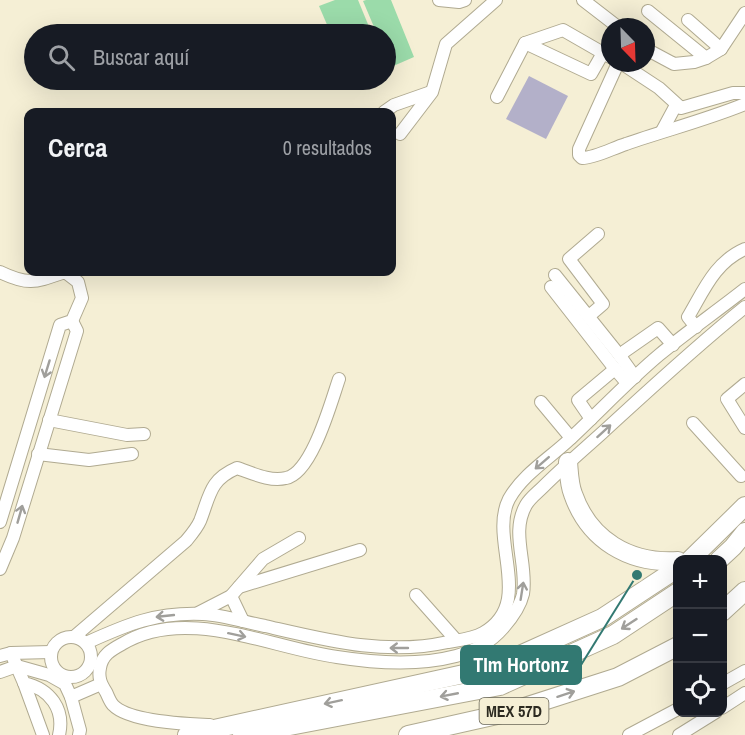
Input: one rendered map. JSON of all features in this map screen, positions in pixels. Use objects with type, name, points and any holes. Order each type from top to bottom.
[{"type":"highway","points":[[568,462],[572,492],[583,518],[602,539],[638,559],[673,561]]},
{"type":"highway","points":[[695,555],[745,506]]},
{"type":"highway","points":[[724,555],[745,532]]},
{"type":"highway","points":[[187,735],[491,668],[602,618],[673,571]]},
{"type":"highway","points":[[726,609],[745,591]]},
{"type":"highway","name":"MEX 57D","points":[[242,735],[500,686],[613,635],[673,595]]},
{"type":"highway","name":"MEX 57D","points":[[408,735],[506,713],[618,676],[673,648]]},
{"type":"street","points":[[439,0],[459,2],[465,0]]},
{"type":"street","points":[[400,134],[432,92],[446,44],[496,0]]},
{"type":"street","points":[[583,0],[606,18]]},
{"type":"street","points":[[648,11],[706,58]]},
{"type":"street","points":[[655,54],[674,64],[706,58],[721,49],[745,13]]},
{"type":"street","points":[[688,20],[721,49]]},
{"type":"street","points":[[497,97],[525,43],[563,30],[601,52]]},
{"type":"street","points":[[525,43],[591,74],[601,62]]},
{"type":"street","points":[[616,72],[579,149],[579,155],[582,158],[589,158],[602,151],[678,128],[742,105],[739,93],[678,107],[662,131]]},
{"type":"street","points":[[634,72],[659,88],[678,107],[678,128]]},
{"type":"street","points":[[390,108],[432,92]]},
{"type":"street","points":[[589,316],[603,304],[569,259],[598,234]]},
{"type":"street","points":[[696,327],[688,317],[712,276],[725,259],[745,249]]},
{"type":"street","points":[[0,272],[17,280],[32,282],[52,276]]},
{"type":"street","points":[[0,522],[60,325],[72,321],[82,298],[78,282],[70,276]]},
{"type":"street","points":[[553,281],[589,316],[620,356],[631,380],[615,369],[553,281]]},
{"type":"street","points":[[80,735],[71,697],[51,662],[51,652],[62,638],[81,639],[146,618],[197,614],[224,616],[375,648],[423,648],[482,633],[499,619],[508,598],[509,570],[502,522],[509,499],[529,474],[571,438],[631,380],[745,289]]},
{"type":"street","points":[[71,697],[98,669],[107,652],[127,641],[166,628],[214,630],[335,657],[385,662],[426,661],[477,649],[494,637],[512,618],[523,596],[524,580],[519,541],[521,516],[527,503],[568,462],[670,369],[745,307]]},
{"type":"street","points":[[0,569],[13,538],[77,331],[72,321]]},
{"type":"street","points":[[620,356],[658,328],[673,345]]},
{"type":"street","points":[[659,356],[670,369]]},
{"type":"street","points":[[591,418],[578,400],[615,369]]},
{"type":"street","points":[[81,639],[186,541],[199,524],[209,494],[223,474],[237,468],[268,478],[287,478],[297,472],[310,455],[339,379]]},
{"type":"street","points":[[745,384],[727,399],[745,428]]},
{"type":"street","points":[[541,402],[571,438]]},
{"type":"street","points":[[49,420],[127,435],[144,434]]},
{"type":"street","points":[[693,423],[744,477]]},
{"type":"street","points":[[38,454],[89,460],[132,454]]},
{"type":"street","points":[[13,480],[28,484]]},
{"type":"street","points":[[234,592],[262,559],[299,538]]},
{"type":"street","points":[[197,614],[234,592],[360,550]]},
{"type":"street","points":[[234,592],[243,621]]},
{"type":"street","points":[[416,595],[456,640]]},
{"type":"street","points":[[258,640],[264,626]]},
{"type":"street","points":[[81,639],[98,669],[114,706],[135,716],[183,724],[223,726]]},
{"type":"street","points":[[423,648],[426,661]]},
{"type":"street","points":[[6,654],[51,652]]},
{"type":"street","points":[[6,654],[17,666],[43,735]]},
{"type":"street","points":[[0,672],[17,666],[58,677],[73,677],[98,669]]},
{"type":"street","points":[[82,674],[89,666],[98,669]]},
{"type":"street","points":[[727,682],[745,671]]},
{"type":"street","points":[[24,683],[45,691],[54,702],[62,724],[59,735]]},
{"type":"street","points":[[727,705],[745,693]]},
{"type":"street","points":[[629,735],[673,713]]},
{"type":"street","points":[[679,735],[708,717]]},
{"type":"green space","points":[[335,0],[358,0],[368,24],[327,24],[319,6]]},
{"type":"green space","points":[[391,0],[414,57],[396,65],[396,24],[373,24],[363,1]]},
{"type":"building","points":[[529,76],[568,96],[546,139],[506,119]]},
{"type":"place","name":"TIm Hortonz","points":[[637,575]]}]
